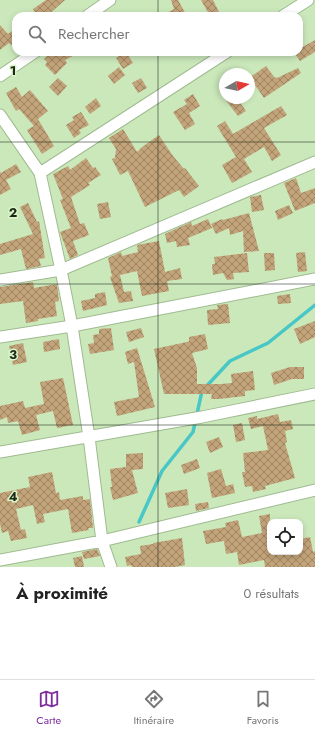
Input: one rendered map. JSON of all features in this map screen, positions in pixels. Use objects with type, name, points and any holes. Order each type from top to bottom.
[{"type":"street","points":[[93,12],[110,0]]},
{"type":"street","points":[[289,12],[308,0]]},
{"type":"street","points":[[0,76],[29,56]]},
{"type":"street","points":[[40,173],[221,56]]},
{"type":"street","points":[[0,115],[40,173],[72,326],[89,437],[102,541],[111,567]]},
{"type":"street","points":[[0,280],[61,270],[315,162]]},
{"type":"street","points":[[0,337],[72,326],[315,279]]},
{"type":"street","points":[[0,452],[198,418],[315,394]]},
{"type":"street","points":[[0,560],[102,541],[315,490]]},
{"type":"building","points":[[46,0],[65,0],[52,12],[35,12],[33,9]]},
{"type":"building","points":[[171,0],[178,0],[185,12],[169,12],[174,9]]},
{"type":"building","points":[[201,0],[213,0],[219,12],[208,12]]},
{"type":"building","points":[[0,25],[8,34],[12,31],[12,44],[9,43],[0,50]]},
{"type":"building","points":[[315,40],[315,52],[300,61],[297,56],[303,56],[303,47]]},
{"type":"building","points":[[47,56],[72,56],[65,60],[67,63],[55,75],[45,65],[47,62],[44,59]]},
{"type":"building","points":[[119,56],[129,56],[133,63],[123,69],[116,58]]},
{"type":"building","points":[[266,66],[275,78],[298,68],[301,73],[264,98],[255,85],[255,74]]},
{"type":"building","points":[[119,67],[125,75],[114,84],[108,76]]},
{"type":"building","points":[[58,78],[67,86],[58,96],[49,87]]},
{"type":"building","points":[[141,78],[147,88],[138,93],[132,83]]},
{"type":"building","points":[[16,87],[22,97],[30,90],[48,111],[38,119],[54,146],[42,154],[27,130],[34,126],[19,109],[16,111],[6,93]]},
{"type":"building","points":[[193,94],[200,106],[189,113],[195,124],[185,130],[173,112],[187,104],[184,100]]},
{"type":"building","points":[[96,98],[101,106],[90,114],[85,107]]},
{"type":"building","points":[[229,104],[241,104],[246,111],[238,116]]},
{"type":"building","points":[[281,106],[287,115],[264,128],[281,155],[272,161],[264,147],[244,159],[252,172],[232,183],[222,165],[236,157],[217,126],[225,121],[233,134]]},
{"type":"building","points":[[81,112],[89,125],[79,130],[81,133],[74,138],[66,125],[74,120],[72,117]]},
{"type":"building","points":[[123,129],[137,152],[159,135],[173,156],[184,169],[185,168],[199,186],[184,197],[179,190],[145,207],[128,171],[120,175],[112,159],[115,158],[116,149],[109,138]]},
{"type":"building","points":[[86,158],[93,168],[95,167],[101,175],[88,183],[90,185],[71,197],[80,224],[84,223],[89,235],[73,241],[78,255],[70,259],[60,232],[71,228],[60,200],[63,199],[53,174],[68,166],[70,170]]},
{"type":"building","points":[[16,164],[21,172],[6,180],[11,189],[0,195],[0,172],[1,173]]},
{"type":"building","points":[[296,178],[301,193],[315,188],[315,203],[295,211],[284,183]]},
{"type":"building","points":[[261,195],[264,210],[252,212],[250,197]]},
{"type":"building","points":[[108,202],[111,217],[100,219],[97,204]]},
{"type":"building","points":[[28,203],[37,222],[39,221],[45,258],[39,259],[41,266],[26,269],[21,249],[0,255],[0,244],[33,234],[20,207]]},
{"type":"building","points":[[289,205],[293,213],[278,220],[275,211]]},
{"type":"building","points":[[249,213],[259,251],[244,252],[243,231],[230,235],[229,228],[216,234],[211,224],[222,219]]},
{"type":"building","points":[[208,219],[212,228],[188,238],[190,245],[177,247],[176,241],[167,243],[165,234],[191,222],[192,226]]},
{"type":"building","points":[[159,241],[165,272],[180,268],[182,279],[167,281],[169,291],[142,296],[137,271],[120,275],[124,292],[131,291],[133,301],[119,303],[110,277],[112,276],[108,258],[121,252],[122,256],[138,252],[137,245]]},
{"type":"building","points":[[305,252],[307,271],[298,272],[296,253]]},
{"type":"building","points":[[247,253],[249,272],[233,273],[234,279],[227,280],[223,273],[213,275],[212,264],[215,264],[214,257]]},
{"type":"building","points":[[264,253],[274,253],[275,270],[265,271]]},
{"type":"building","points":[[33,282],[34,288],[57,284],[59,301],[55,302],[57,316],[38,319],[38,321],[26,323],[23,301],[0,304],[0,287]]},
{"type":"building","points":[[105,292],[107,305],[83,311],[81,301],[95,298],[95,294]]},
{"type":"building","points":[[290,294],[291,303],[278,304],[277,296]]},
{"type":"building","points":[[228,304],[230,323],[208,325],[207,310],[218,309],[217,305]]},
{"type":"building","points":[[315,321],[315,337],[300,344],[294,329]]},
{"type":"building","points":[[111,328],[114,350],[90,354],[88,344],[94,343],[93,335],[99,334],[99,329]]},
{"type":"building","points":[[141,328],[144,337],[129,342],[126,332]]},
{"type":"building","points":[[205,334],[208,349],[192,353],[197,368],[197,384],[232,383],[231,374],[253,371],[255,390],[245,391],[245,396],[219,399],[211,399],[212,394],[164,394],[154,349],[187,342],[189,341],[189,337]]},
{"type":"building","points":[[59,339],[60,349],[44,352],[43,342]]},
{"type":"building","points":[[23,343],[27,362],[13,365],[9,346]]},
{"type":"building","points":[[137,348],[155,407],[117,416],[114,402],[139,397],[134,362],[128,364],[125,352]]},
{"type":"building","points":[[290,367],[304,367],[304,379],[292,379],[274,385],[271,373]]},
{"type":"building","points":[[63,378],[73,425],[57,428],[53,411],[36,415],[40,430],[22,435],[18,421],[8,423],[7,417],[0,420],[0,406],[23,401],[25,408],[44,404],[40,382]]},
{"type":"building","points":[[278,414],[280,422],[291,420],[293,429],[285,431],[287,442],[285,443],[295,478],[265,486],[266,489],[253,492],[252,486],[245,487],[242,472],[245,472],[243,453],[268,450],[263,426],[251,429],[248,418],[257,416],[257,419]]},
{"type":"building","points":[[242,423],[245,440],[236,442],[233,425]]},
{"type":"building","points":[[219,437],[223,447],[210,453],[206,442]]},
{"type":"building","points":[[143,453],[143,469],[132,470],[138,493],[113,500],[110,487],[112,487],[110,469],[126,467],[126,454]]},
{"type":"building","points":[[197,459],[200,468],[184,474],[181,465]]},
{"type":"building","points":[[221,469],[226,486],[233,484],[235,493],[212,498],[207,473]]},
{"type":"building","points":[[52,472],[56,493],[59,492],[60,500],[83,496],[83,500],[90,499],[93,528],[72,533],[68,509],[43,514],[45,522],[37,524],[33,505],[16,509],[21,530],[25,529],[27,538],[11,541],[8,531],[2,533],[0,524],[0,493],[30,487],[28,477]]},
{"type":"building","points":[[187,489],[189,505],[168,508],[165,493]]},
{"type":"building","points":[[208,502],[209,508],[196,511],[195,504]]},
{"type":"building","points":[[270,514],[270,519],[267,519],[267,555],[303,555],[303,538],[310,537],[313,552],[315,551],[315,567],[265,567],[264,560],[239,565],[237,552],[226,554],[224,541],[206,544],[203,531],[226,527],[225,523],[238,520],[242,537],[262,533],[259,516]]},
{"type":"building","points":[[182,538],[185,565],[175,567],[127,566],[125,557],[141,554],[140,546]]},
{"type":"building","points":[[97,549],[100,556],[84,559],[82,552]]},
{"type":"building","points":[[82,556],[84,567],[75,567],[73,558]]},
{"type":"waterway","points":[[139,522],[162,471],[193,432],[202,391],[230,361],[268,343],[315,305]]}]
